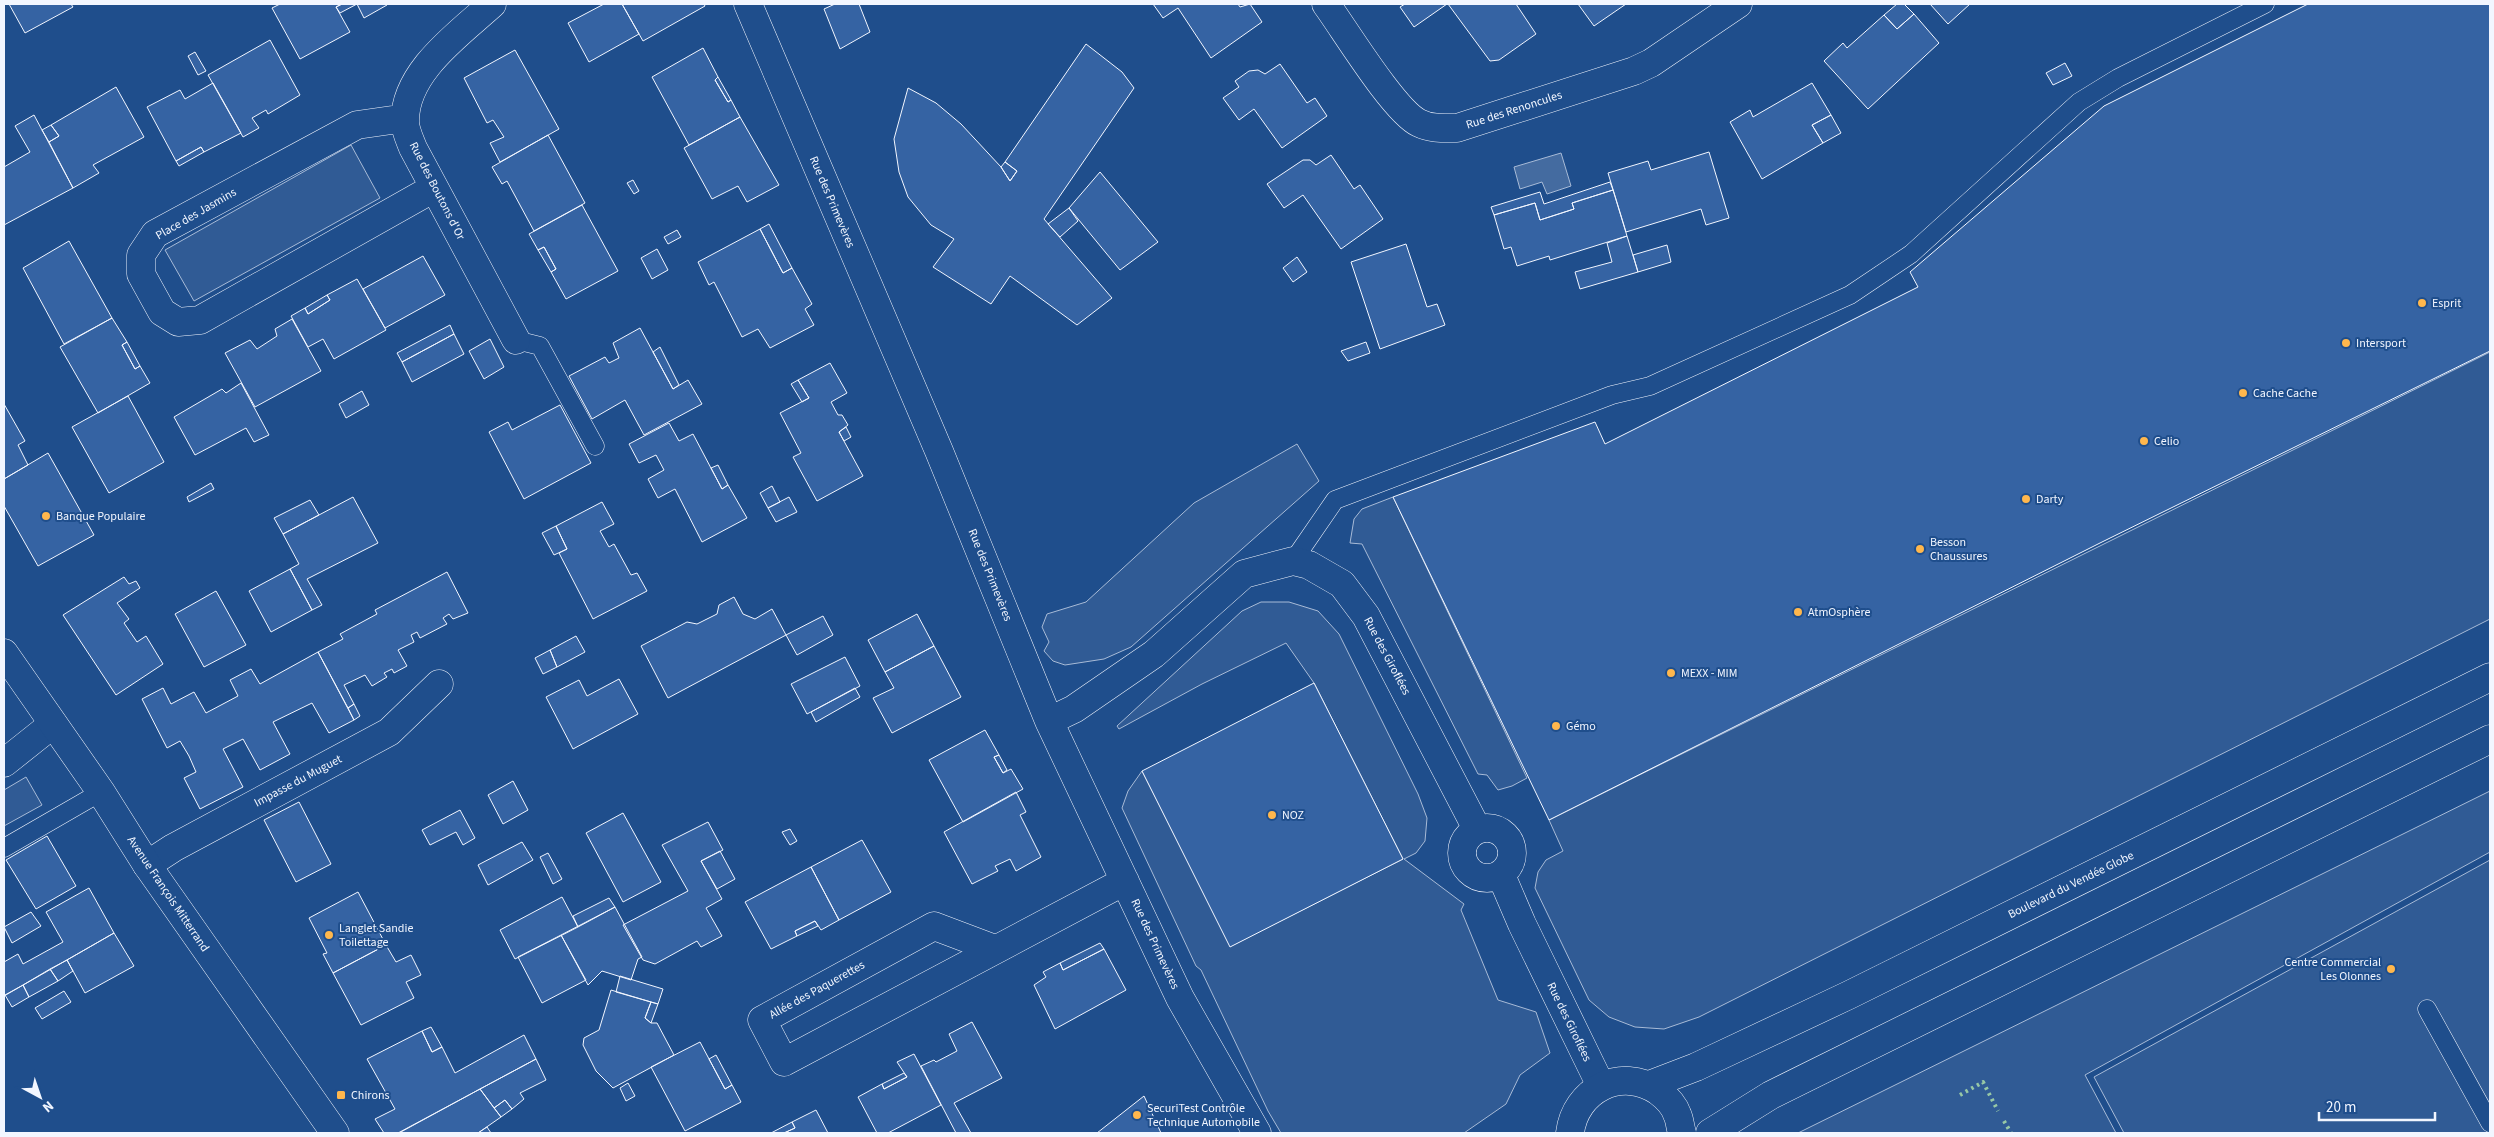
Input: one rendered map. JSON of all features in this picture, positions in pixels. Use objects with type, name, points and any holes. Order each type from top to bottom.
[{"type":"street","points":[[405,122],[414,85],[424,66],[492,4]]},
{"type":"street","name":"Rue des Primevères","points":[[748,4],[939,451],[1049,721],[1192,1022],[1257,1133]]},
{"type":"street","name":"Rue des Renoncules","points":[[1326,4],[1397,104],[1418,122],[1441,128],[1457,128],[1634,71],[1651,63],[1738,4]]},
{"type":"street","name":"Place des Jasmins","points":[[405,122],[392,120],[358,125],[155,234],[141,255],[142,274],[162,312],[178,322],[200,320],[434,188]]},
{"type":"street","name":"Rue des Boutons d'Or","points":[[405,122],[413,148],[516,340]]},
{"type":"street","points":[[1049,721],[1074,708],[1154,654],[1244,574],[1293,561]]},
{"type":"street","name":"Rue des Giroflées","points":[[1293,561],[1309,565],[1342,584],[1366,616],[1478,830]]},
{"type":"street","name":"Avenue François Mitterrand","points":[[4,653],[101,792],[147,865],[335,1133]]},
{"type":"street","name":"Boulevard du Vendée Globe","points":[[1649,1085],[1696,1067],[1849,995],[2490,677]]},
{"type":"street","name":"Impasse du Muguet","points":[[147,865],[173,848],[389,732],[438,684]]},
{"type":"street","points":[[4,763],[53,724]]},
{"type":"street","points":[[1710,1133],[1771,1095],[2490,739]]},
{"type":"street","points":[[1496,829],[1510,843],[1512,859],[1501,875],[1482,878],[1473,875],[1465,867],[1461,855],[1462,846],[1470,834],[1478,830],[1496,829]]},
{"type":"street","name":"Rue des Giroflées","points":[[1501,875],[1522,924],[1601,1086]]},
{"type":"street","name":"Allée des Paquerettes","points":[[995,950],[934,926],[762,1020],[784,1062],[1126,881]]},
{"type":"street","points":[[1564,1129],[1583,1101],[1601,1086],[1616,1081],[1634,1081],[1649,1085],[1666,1097],[1677,1113],[1682,1133]]},
{"type":"lane","points":[[1293,561],[1335,500],[1612,396],[1650,386],[1850,295],[1911,254],[2079,102],[2118,78],[2265,4]]},
{"type":"lane","points":[[516,340],[540,346],[595,446]]},
{"type":"lane","points":[[4,848],[101,792]]},
{"type":"lane","points":[[2427,1010],[2490,1123]]},
{"type":"shaded area","points":[[351,145],[380,198],[194,301],[165,250]]},
{"type":"shaded area","points":[[1561,153],[1571,186],[1547,194],[1542,182],[1520,189],[1514,167]]},
{"type":"shaded area","points":[[2490,352],[2490,619],[1699,1017],[1664,1029],[1635,1027],[1609,1017],[1589,1000],[1535,888],[1538,872],[1546,860],[1563,851],[1549,820]]},
{"type":"shaded area","points":[[1297,444],[1319,481],[1131,647],[1104,659],[1065,665],[1053,661],[1044,651],[1049,642],[1042,627],[1047,614],[1086,602],[1194,503]]},
{"type":"shaded area","points":[[1393,497],[1527,778],[1512,786],[1498,790],[1487,775],[1478,774],[1362,544],[1350,543],[1354,519],[1362,509]]},
{"type":"shaded area","points":[[1261,602],[1289,602],[1318,611],[1339,634],[1418,794],[1427,818],[1425,841],[1416,853],[1404,859],[1464,904],[1461,910],[1498,1000],[1536,1012],[1550,1053],[1520,1075],[1506,1104],[1464,1133],[1281,1133],[1268,1111],[1201,970],[1196,966],[1122,808],[1128,791],[1142,771],[1231,946],[1403,859],[1314,683],[1286,643],[1202,684],[1119,729],[1117,726],[1242,611]]},
{"type":"shaded area","points":[[26,777],[42,805],[4,826],[4,790]]},
{"type":"shaded area","points":[[2490,791],[2490,852],[2085,1075],[2116,1133],[1798,1133]]},
{"type":"shaded area","name":"Centre Commercial Les Olonnes","points":[[2490,860],[2490,1133],[2124,1133],[2094,1077]]},
{"type":"building","points":[[9,4],[71,4],[73,7],[25,33]]},
{"type":"building","points":[[280,4],[342,4],[336,7],[350,32],[300,59],[272,8]]},
{"type":"building","points":[[342,4],[357,4],[340,13],[336,7]]},
{"type":"building","points":[[357,4],[387,4],[387,5],[364,18]]},
{"type":"building","points":[[604,4],[622,4],[639,34],[589,62],[568,23]]},
{"type":"building","points":[[622,4],[704,4],[705,6],[643,41]]},
{"type":"building","points":[[835,4],[859,4],[870,32],[840,49],[824,9]]},
{"type":"building","points":[[1153,4],[1238,4],[1240,7],[1250,4],[1262,22],[1211,58],[1178,8],[1163,18]]},
{"type":"building","points":[[1405,4],[1447,4],[1414,27],[1400,7]]},
{"type":"building","points":[[1448,4],[1516,4],[1536,34],[1499,60],[1490,61]]},
{"type":"building","points":[[1578,4],[1626,4],[1594,26]]},
{"type":"building","points":[[1897,4],[1904,4],[1914,14],[1897,29],[1884,15]]},
{"type":"building","points":[[1930,4],[1970,4],[1948,24]]},
{"type":"building","points":[[2308,4],[2490,4],[2490,351],[2102,542],[1549,820],[1393,497],[1595,422],[1605,444],[1918,287],[1910,272],[2104,106]]},
{"type":"building","points":[[1914,14],[1939,43],[1868,109],[1824,61],[1843,43],[1847,48],[1884,15],[1897,29]]},
{"type":"building","points":[[270,40],[300,95],[268,114],[266,110],[252,118],[259,128],[243,137],[208,75]]},
{"type":"building","points":[[1086,44],[1122,72],[1134,88],[1044,219],[1112,298],[1077,325],[1010,276],[991,304],[933,267],[954,239],[931,225],[908,197],[899,172],[894,139],[908,88],[936,103],[961,124],[1001,167],[1010,181],[1017,171],[1005,162]]},
{"type":"building","points":[[703,48],[718,77],[715,80],[728,102],[731,100],[740,117],[689,145],[652,77]]},
{"type":"building","points":[[515,50],[559,129],[500,162],[490,143],[504,137],[493,120],[487,123],[464,78]]},
{"type":"building","points":[[195,52],[206,71],[198,75],[188,56]]},
{"type":"building","points":[[2065,63],[2072,76],[2053,85],[2046,73]]},
{"type":"building","points":[[1280,64],[1307,103],[1315,98],[1327,116],[1282,148],[1254,109],[1239,120],[1223,98],[1239,87],[1235,81],[1249,71],[1258,70],[1265,74]]},
{"type":"building","points":[[718,77],[731,100],[728,102],[715,80]]},
{"type":"building","points":[[213,83],[241,133],[204,152],[201,147],[176,161],[147,107],[180,90],[185,99]]},
{"type":"building","points":[[1812,83],[1831,115],[1812,125],[1823,143],[1762,179],[1730,122],[1750,110],[1753,117]]},
{"type":"building","points":[[116,87],[144,137],[93,165],[99,173],[73,188],[49,142],[59,136],[51,125]]},
{"type":"building","points":[[34,115],[73,188],[4,225],[4,167],[30,152],[15,126]]},
{"type":"building","points":[[1831,115],[1841,133],[1823,143],[1812,125]]},
{"type":"building","points":[[740,117],[779,185],[747,202],[738,186],[712,199],[684,148]]},
{"type":"building","points":[[51,125],[59,136],[49,142],[42,130]]},
{"type":"building","points":[[548,135],[585,203],[534,231],[507,181],[502,184],[492,167]]},
{"type":"building","points":[[201,147],[204,152],[179,166],[176,161]]},
{"type":"building","points":[[1709,152],[1729,218],[1706,225],[1701,209],[1626,232],[1608,173],[1648,161],[1651,170]]},
{"type":"building","points":[[1331,155],[1354,189],[1360,185],[1383,219],[1341,249],[1303,195],[1284,208],[1267,184],[1303,160],[1310,160],[1316,165]]},
{"type":"building","points":[[1005,162],[1017,171],[1010,181],[1001,167]]},
{"type":"building","points":[[1100,172],[1158,242],[1120,270],[1069,208]]},
{"type":"building","points":[[633,180],[639,191],[634,194],[627,183]]},
{"type":"building","points":[[1610,182],[1613,190],[1572,203],[1574,209],[1540,220],[1535,203],[1494,215],[1491,207],[1540,192],[1544,204]]},
{"type":"building","points":[[1613,190],[1627,236],[1550,260],[1549,256],[1517,266],[1511,247],[1504,249],[1494,215],[1535,203],[1540,220],[1574,209],[1572,203]]},
{"type":"building","points":[[582,205],[618,271],[566,299],[551,272],[556,269],[544,247],[538,250],[529,234]]},
{"type":"building","points":[[1069,208],[1078,221],[1060,237],[1048,224]]},
{"type":"building","points":[[769,224],[792,268],[783,273],[760,229]]},
{"type":"building","points":[[760,229],[783,273],[792,268],[812,304],[805,309],[814,325],[770,348],[758,329],[742,337],[714,282],[709,285],[698,262]]},
{"type":"building","points":[[677,230],[681,237],[668,244],[664,237]]},
{"type":"building","points":[[1627,236],[1638,272],[1580,289],[1575,272],[1612,262],[1607,243]]},
{"type":"building","points":[[69,241],[112,318],[64,344],[23,268]]},
{"type":"building","points":[[1406,244],[1427,307],[1437,304],[1445,325],[1380,349],[1351,262]]},
{"type":"building","points":[[1667,245],[1671,262],[1638,272],[1633,255]]},
{"type":"building","points":[[544,247],[556,269],[551,272],[538,250]]},
{"type":"building","points":[[657,249],[668,270],[652,279],[641,258]]},
{"type":"building","points":[[423,256],[445,295],[385,328],[363,289]]},
{"type":"building","points":[[1297,257],[1307,272],[1293,282],[1283,268]]},
{"type":"building","points":[[357,279],[386,330],[334,359],[323,339],[308,347],[291,316],[305,308],[308,314],[330,300],[327,295]]},
{"type":"building","points":[[327,295],[330,300],[308,314],[305,308]]},
{"type":"building","points":[[112,318],[127,342],[122,345],[135,369],[140,366],[150,383],[98,413],[60,347]]},
{"type":"building","points":[[292,319],[321,371],[255,407],[225,353],[250,340],[257,349],[277,336],[275,329]]},
{"type":"building","points":[[450,325],[454,334],[402,362],[397,353]]},
{"type":"building","points":[[640,328],[673,389],[688,380],[702,404],[644,435],[625,400],[592,419],[569,376],[605,357],[609,363],[619,358],[613,343]]},
{"type":"building","points":[[454,334],[464,354],[412,382],[402,362]]},
{"type":"building","points":[[490,339],[504,367],[484,379],[469,351]]},
{"type":"building","points":[[127,342],[140,366],[135,369],[122,345]]},
{"type":"building","points":[[1366,342],[1370,353],[1348,361],[1341,351]]},
{"type":"building","points":[[660,347],[679,385],[673,389],[653,352]]},
{"type":"building","points":[[830,363],[847,393],[831,402],[838,415],[842,415],[848,425],[839,432],[863,476],[817,501],[793,457],[801,453],[780,413],[809,398],[798,380]]},
{"type":"building","points":[[798,380],[809,398],[802,402],[791,384]]},
{"type":"building","points":[[241,383],[269,435],[254,442],[246,428],[195,455],[174,417],[222,389],[226,393]]},
{"type":"building","points":[[362,391],[369,405],[346,418],[339,404]]},
{"type":"building","points":[[128,396],[164,462],[109,493],[72,427]]},
{"type":"building","points":[[4,404],[25,441],[18,445],[28,465],[4,479]]},
{"type":"building","points":[[560,405],[591,463],[524,499],[489,432],[508,422],[512,430]]},
{"type":"building","points":[[669,423],[679,441],[693,434],[722,489],[728,485],[747,518],[702,542],[675,489],[658,498],[648,479],[664,470],[656,455],[639,463],[629,444]]},
{"type":"building","points":[[846,427],[851,437],[844,441],[839,432]]},
{"type":"building","name":"Banque Populaire","points":[[48,453],[94,535],[38,566],[4,506],[4,479]]},
{"type":"building","points":[[718,465],[728,485],[722,489],[711,468]]},
{"type":"building","points":[[211,483],[214,489],[189,502],[187,497]]},
{"type":"building","points":[[772,486],[780,502],[768,508],[760,493]]},
{"type":"building","points":[[353,497],[378,543],[307,579],[322,605],[312,610],[290,569],[299,564],[283,534]]},
{"type":"building","points":[[789,497],[797,512],[776,522],[768,508]]},
{"type":"building","points":[[310,500],[319,515],[283,534],[274,518]]},
{"type":"building","points":[[602,502],[614,524],[600,531],[609,547],[614,544],[631,575],[637,573],[647,591],[593,619],[559,553],[567,549],[556,526]]},
{"type":"building","points":[[556,526],[567,549],[554,555],[542,533]]},
{"type":"building","points":[[290,569],[312,610],[271,632],[249,591]]},
{"type":"building","points":[[447,572],[468,613],[453,619],[449,614],[443,618],[447,624],[420,638],[417,632],[411,635],[414,642],[398,650],[407,666],[394,673],[392,669],[384,673],[387,677],[372,686],[365,675],[344,685],[354,704],[348,708],[318,652],[343,639],[340,634],[377,614],[375,610]]},
{"type":"building","points":[[124,577],[129,584],[136,581],[140,588],[117,603],[129,619],[124,623],[137,642],[146,636],[163,664],[116,695],[63,615]]},
{"type":"building","points":[[216,591],[246,645],[204,667],[175,614]]},
{"type":"building","points":[[734,597],[743,614],[755,619],[772,609],[786,635],[668,698],[641,646],[687,622],[697,624],[717,614],[719,605]]},
{"type":"building","points":[[917,614],[934,646],[885,672],[868,640]]},
{"type":"building","points":[[823,616],[833,635],[797,655],[786,635]]},
{"type":"building","points":[[576,636],[585,652],[557,667],[550,650]]},
{"type":"building","points":[[934,646],[961,697],[892,733],[873,698],[894,688],[885,672]]},
{"type":"building","points":[[550,650],[557,667],[543,674],[535,658]]},
{"type":"building","points":[[318,652],[354,720],[329,733],[312,703],[273,722],[290,754],[260,770],[243,739],[223,749],[243,787],[200,809],[184,778],[196,772],[189,756],[180,741],[167,748],[142,699],[163,688],[171,704],[194,692],[206,713],[238,696],[230,680],[251,669],[260,684]]},
{"type":"building","points":[[845,657],[860,686],[807,714],[791,684]]},
{"type":"building","points":[[619,679],[638,714],[573,749],[546,697],[579,680],[587,696]]},
{"type":"building","name":"NOZ","points":[[1314,683],[1403,859],[1230,947],[1142,771]]},
{"type":"building","points":[[855,688],[860,697],[816,722],[811,712]]},
{"type":"building","points":[[354,704],[360,716],[354,720],[348,708]]},
{"type":"building","points":[[985,730],[999,755],[994,757],[1003,773],[1011,769],[1023,789],[963,822],[929,760]]},
{"type":"building","points":[[999,755],[1007,770],[1003,773],[994,757]]},
{"type":"building","points":[[513,781],[528,810],[503,824],[488,795]]},
{"type":"building","points":[[1016,792],[1026,812],[1020,815],[1041,857],[1016,871],[1010,859],[995,866],[998,871],[972,884],[944,832]]},
{"type":"building","points":[[299,802],[331,864],[296,882],[264,820]]},
{"type":"building","points":[[460,810],[475,838],[463,845],[456,832],[430,845],[422,830]]},
{"type":"building","points":[[623,813],[661,882],[623,902],[586,833]]},
{"type":"building","points":[[708,822],[723,850],[701,861],[722,899],[706,908],[722,936],[701,947],[697,941],[655,964],[643,960],[623,925],[688,891],[662,845]]},
{"type":"building","points":[[790,829],[797,841],[790,845],[782,832]]},
{"type":"building","points":[[47,836],[76,886],[36,909],[6,860]]},
{"type":"building","points":[[862,840],[891,892],[839,920],[811,867]]},
{"type":"building","points":[[522,842],[533,860],[488,885],[478,865]]},
{"type":"building","points":[[720,851],[735,879],[717,889],[701,861]]},
{"type":"building","points":[[548,853],[562,879],[553,884],[540,857]]},
{"type":"building","points":[[811,867],[839,920],[821,930],[815,921],[795,931],[797,936],[771,949],[745,902]]},
{"type":"building","points":[[89,888],[114,933],[4,996],[4,962],[18,954],[23,964],[63,942],[46,912]]},
{"type":"building","points":[[358,892],[386,945],[333,973],[323,954],[327,953],[309,918]]},
{"type":"building","points":[[562,897],[578,927],[515,959],[500,930]]},
{"type":"building","points":[[609,898],[615,907],[578,927],[573,916]]},
{"type":"building","points":[[615,907],[642,957],[638,959],[631,980],[602,971],[588,985],[561,935]]},
{"type":"building","points":[[31,912],[41,926],[12,943],[4,927]]},
{"type":"building","points":[[815,921],[818,926],[797,936],[795,931]]},
{"type":"building","points":[[114,933],[134,966],[85,993],[67,960]]},
{"type":"building","points":[[561,935],[586,980],[542,1003],[518,957]]},
{"type":"building","points":[[1100,943],[1104,949],[1063,970],[1060,963]]},
{"type":"building","points":[[386,945],[396,962],[411,955],[421,975],[406,982],[414,998],[361,1025],[333,973]]},
{"type":"building","points":[[1104,949],[1126,990],[1055,1029],[1034,985],[1046,977],[1043,972],[1060,963],[1063,970]]},
{"type":"building","points":[[67,960],[73,971],[58,981],[50,969]]},
{"type":"building","points":[[50,969],[58,981],[29,997],[23,985]]},
{"type":"building","points":[[620,976],[663,989],[658,1004],[616,992]]},
{"type":"building","points":[[23,985],[29,997],[12,1007],[5,995]]},
{"type":"building","points":[[611,990],[651,1002],[645,1018],[651,1023],[657,1023],[674,1055],[613,1088],[596,1071],[583,1045],[584,1038],[599,1030]]},
{"type":"building","points":[[64,991],[71,1002],[42,1019],[35,1008]]},
{"type":"building","points":[[651,1002],[658,1004],[651,1023],[645,1018]]},
{"type":"building","points":[[972,1022],[1002,1078],[954,1103],[971,1133],[956,1133],[921,1066],[934,1060],[936,1062],[957,1051],[949,1034]]},
{"type":"building","points":[[431,1027],[442,1047],[432,1052],[422,1031]]},
{"type":"building","points":[[422,1031],[432,1052],[442,1047],[455,1073],[524,1035],[536,1059],[398,1133],[384,1133],[375,1119],[395,1109],[367,1059]]},
{"type":"building","points":[[700,1042],[725,1089],[732,1085],[741,1102],[685,1131],[651,1067]]},
{"type":"building","points":[[914,1054],[941,1105],[888,1133],[877,1133],[858,1097],[882,1084],[884,1089],[907,1077],[897,1062]]},
{"type":"building","points":[[716,1055],[732,1085],[725,1089],[709,1059]]},
{"type":"building","points":[[536,1059],[546,1080],[520,1093],[524,1099],[512,1109],[505,1100],[494,1108],[480,1089]]},
{"type":"building","points":[[904,1073],[907,1077],[884,1089],[882,1084]]},
{"type":"building","points":[[628,1083],[635,1096],[626,1101],[620,1088]]},
{"type":"building","points":[[480,1089],[501,1117],[478,1133],[399,1133]]},
{"type":"building","name":"SecuriTest Contrôle Technique Automobile","points":[[1144,1096],[1161,1133],[1097,1133]]},
{"type":"building","points":[[505,1100],[512,1109],[501,1117],[494,1108]]},
{"type":"building","points":[[816,1110],[828,1133],[784,1133],[795,1128],[792,1122]]},
{"type":"building","points":[[792,1122],[795,1128],[784,1133],[771,1133]]},
{"type":"building","points":[[487,1127],[491,1133],[478,1133]]},
{"type":"hedge","points":[[1960,1095],[1983,1082],[1998,1111]]},
{"type":"hedge","points":[[2004,1121],[2011,1133]]},
{"type":"place","name":"Esprit","points":[[2422,303]]},
{"type":"place","name":"Intersport","points":[[2346,343]]},
{"type":"place","name":"Cache Cache","points":[[2243,393]]},
{"type":"place","name":"Celio","points":[[2144,441]]},
{"type":"place","name":"Darty","points":[[2026,499]]},
{"type":"place","name":"Banque Populaire","points":[[46,516]]},
{"type":"place","name":"Besson Chaussures","points":[[1920,549]]},
{"type":"place","name":"AtmOsphère","points":[[1798,612]]},
{"type":"place","name":"MEXX - MIM","points":[[1671,673]]},
{"type":"place","name":"Gémo","points":[[1556,726]]},
{"type":"place","name":"NOZ","points":[[1272,815]]},
{"type":"place","name":"Langlet Sandie Toilettage","points":[[329,935]]},
{"type":"place","name":"Centre Commercial Les Olonnes","points":[[2391,969]]},
{"type":"place","name":"Chirons","points":[[341,1095]]},
{"type":"place","name":"SecuriTest Contrôle Technique Automobile","points":[[1137,1115]]}]
